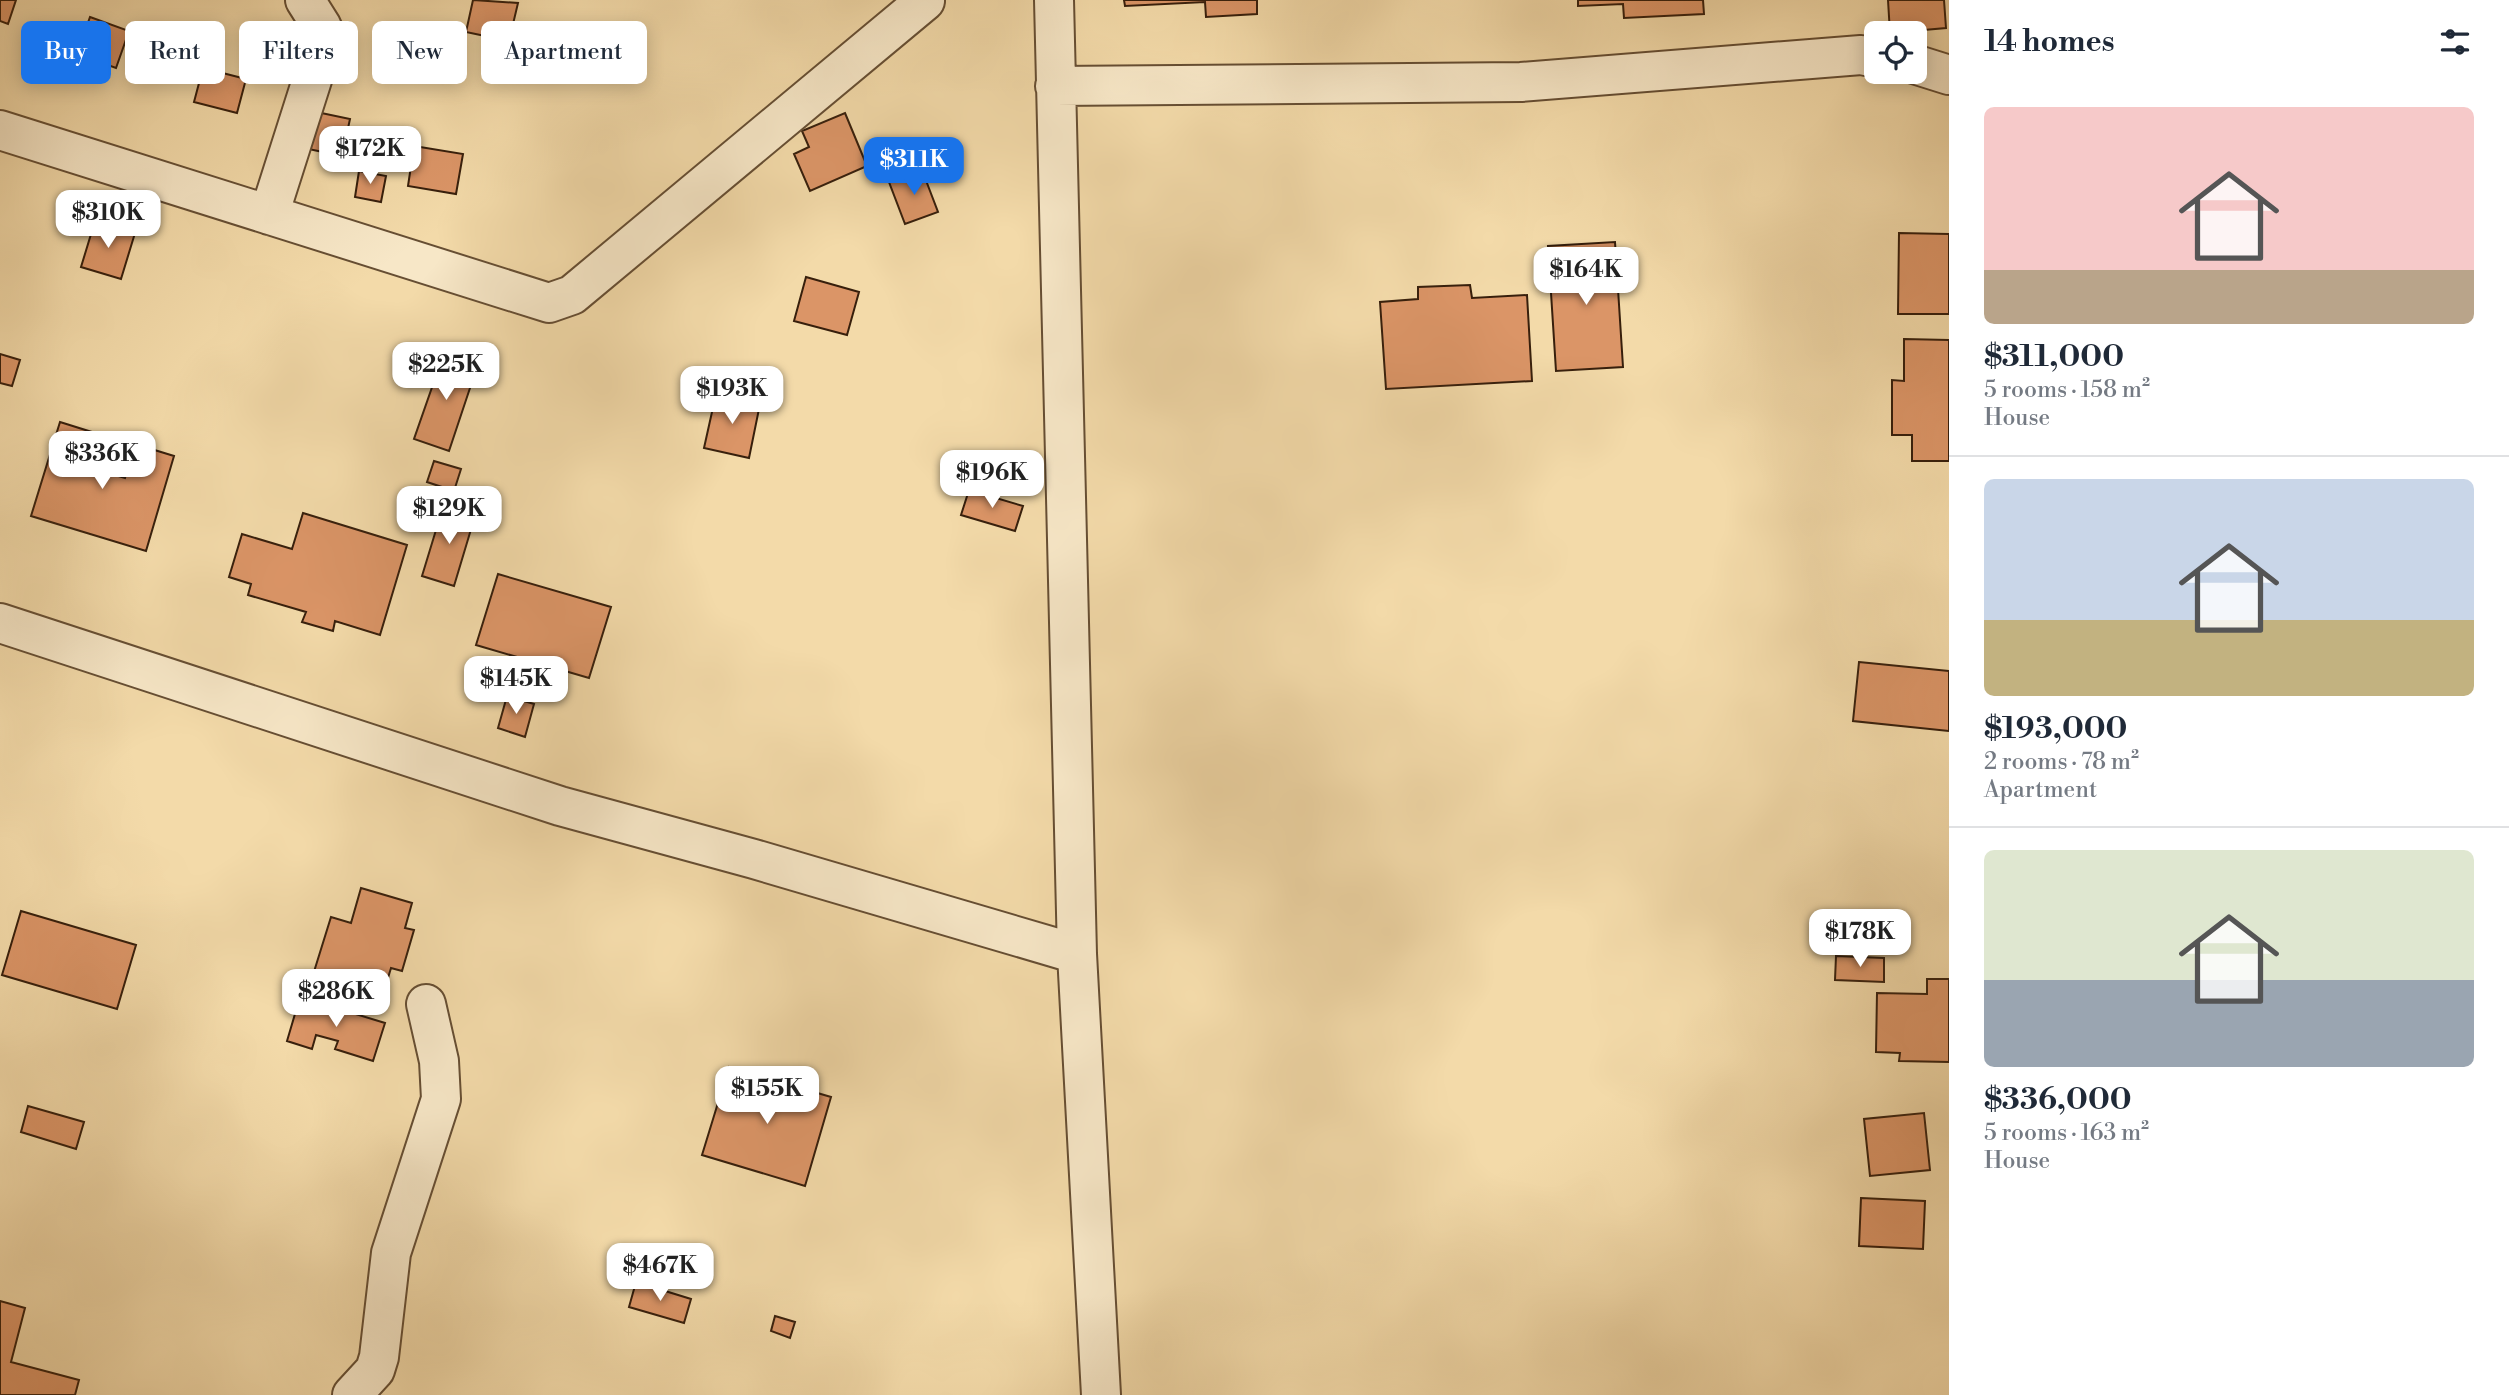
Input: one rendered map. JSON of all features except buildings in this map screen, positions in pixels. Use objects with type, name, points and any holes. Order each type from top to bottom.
[{"type":"street","points":[[269,215],[318,61],[322,27],[305,0]]},
{"type":"street","points":[[1054,0],[1077,954],[1101,1395]]},
{"type":"street","points":[[0,130],[549,303],[572,295],[925,1]]},
{"type":"street","points":[[1055,86],[1521,82],[1835,57],[1864,58]]},
{"type":"street","points":[[1927,68],[1949,75]]},
{"type":"street","points":[[0,623],[560,806],[754,859],[1077,954]]},
{"type":"street","points":[[352,1395],[375,1370],[379,1357],[391,1253],[441,1099],[439,1061],[426,1004]]}]
